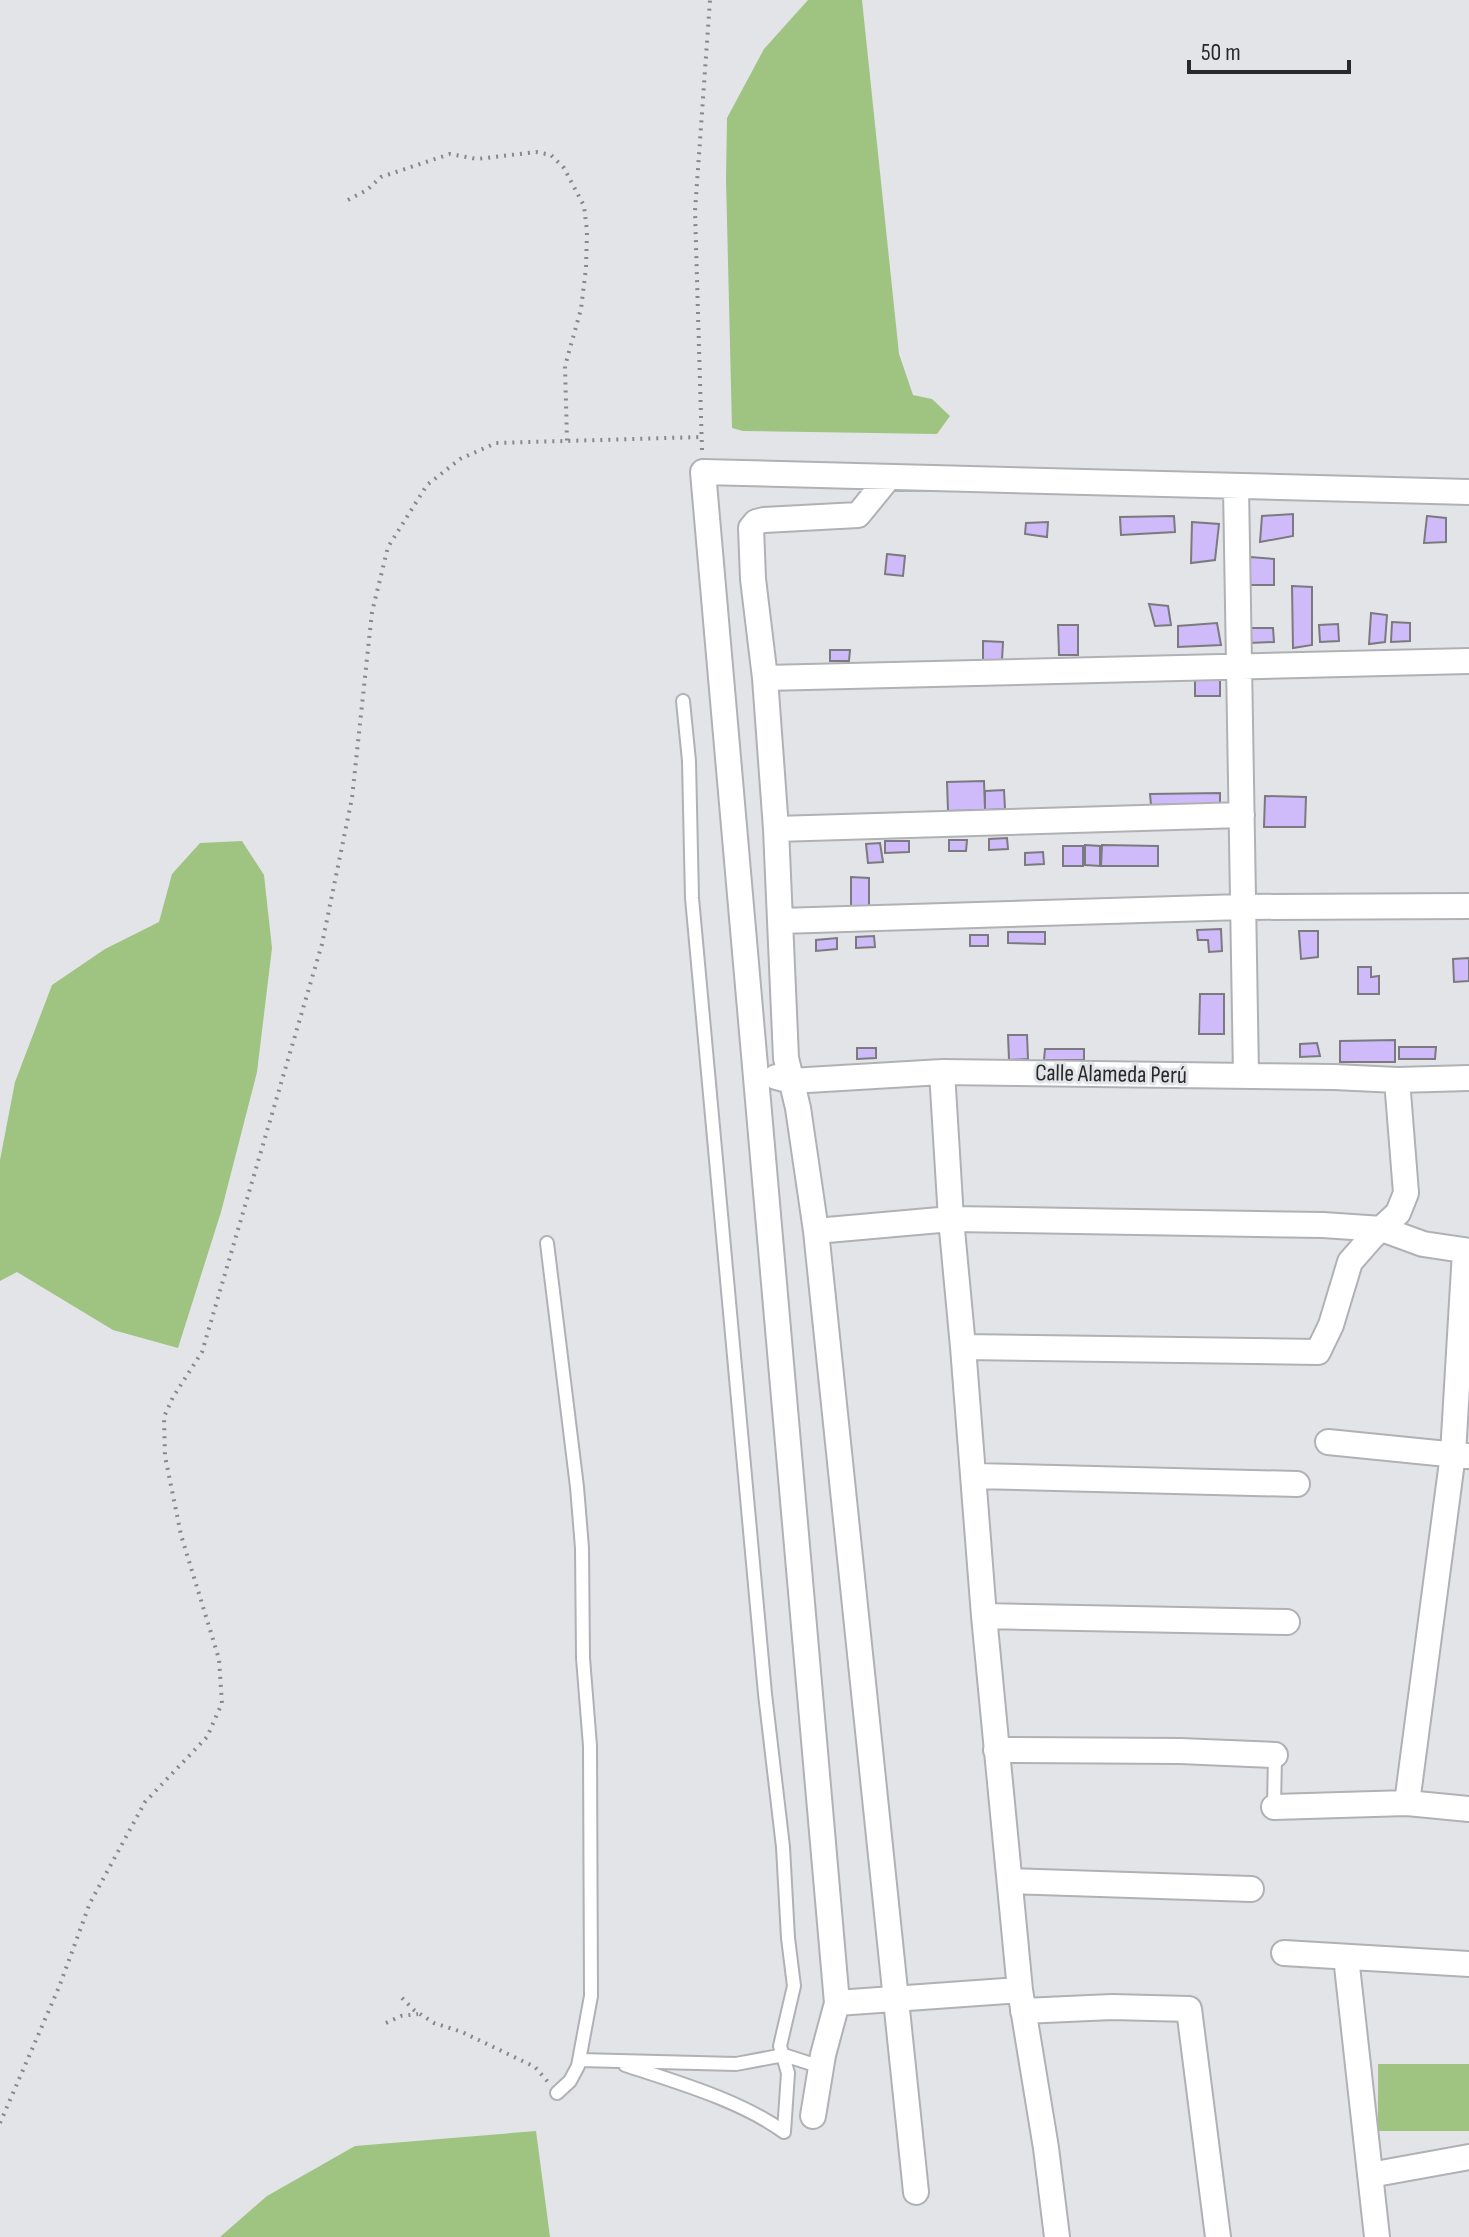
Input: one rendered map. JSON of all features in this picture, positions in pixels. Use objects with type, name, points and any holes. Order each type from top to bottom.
[{"type":"street","points":[[813,2116],[837,2003],[703,472],[1469,492]]},
{"type":"street","points":[[889,477],[858,515],[764,520],[756,522],[751,528],[776,829],[786,1058],[798,1108],[816,1231],[916,2192]]},
{"type":"street","points":[[1236,487],[1246,1075]]},
{"type":"street","points":[[765,678],[1469,661]]},
{"type":"street","points":[[776,829],[1242,815]]},
{"type":"street","points":[[780,921],[1243,907],[1469,906]]},
{"type":"street","name":"Calle Alameda Perú","points":[[754,1071],[791,1081],[942,1072],[1397,1080],[1469,1078]]},
{"type":"street","points":[[942,1072],[951,1219],[996,1750],[1022,2000],[1057,2237]]},
{"type":"street","points":[[963,1347],[1318,1352],[1331,1325],[1350,1262],[1398,1213],[1406,1193],[1397,1080]]},
{"type":"street","points":[[816,1231],[951,1219],[1308,1225],[1382,1229],[1423,1244],[1467,1251],[1461,1455],[1407,1803]]},
{"type":"street","points":[[1328,1442],[1461,1455]]},
{"type":"street","points":[[974,1476],[1297,1484]]},
{"type":"street","points":[[984,1616],[1287,1622]]},
{"type":"street","points":[[996,1750],[1275,1755]]},
{"type":"street","points":[[1274,1807],[1407,1803],[1469,1809]]},
{"type":"street","points":[[1010,1881],[1251,1889]]},
{"type":"street","points":[[1284,1953],[1469,1964]]},
{"type":"street","points":[[1346,1957],[1377,2237]]},
{"type":"street","points":[[837,2003],[1022,2000],[1189,2009],[1218,2237]]},
{"type":"street","points":[[1370,2175],[1469,2157]]},
{"type":"lane","points":[[610,2060],[743,2109],[784,2132],[788,2073],[780,2036],[794,1986],[692,898],[689,761],[683,701]]},
{"type":"lane","points":[[547,1243],[577,1487],[582,1548],[583,1658],[590,1746],[591,1996],[580,2060],[570,2081],[557,2093]]},
{"type":"lane","points":[[1274,1807],[1275,1755]]},
{"type":"lane","points":[[580,2060],[736,2064],[784,2055],[821,2067]]},
{"type":"path","points":[[703,472],[695,211],[710,0]]},
{"type":"path","points":[[348,200],[367,190],[381,177],[450,154],[477,159],[536,152],[551,155],[564,168],[584,206],[587,231],[581,309],[565,366],[567,441]]},
{"type":"path","points":[[0,2123],[59,1987],[90,1903],[145,1802],[207,1737],[222,1703],[219,1659],[181,1535],[165,1456],[164,1417],[202,1352],[322,944],[352,798],[372,612],[388,547],[427,485],[460,459],[496,443],[702,437]]},
{"type":"path","points":[[402,1998],[418,2014],[434,2023],[462,2032],[535,2067],[557,2093]]},
{"type":"path","points":[[386,2023],[401,2016],[418,2014]]},
{"type":"green space","points":[[808,0],[862,0],[899,354],[913,395],[932,399],[950,416],[937,434],[743,431],[732,428],[727,118],[764,49]]},
{"type":"green space","points":[[242,841],[264,875],[272,948],[257,1072],[221,1212],[178,1348],[113,1330],[17,1272],[0,1281],[0,1160],[15,1082],[52,985],[105,949],[159,922],[172,874],[200,843]]},
{"type":"green space","points":[[1378,2064],[1469,2064],[1469,2131],[1378,2131]]},
{"type":"green space","points":[[536,2131],[550,2237],[220,2237],[267,2196],[355,2146]]},
{"type":"building","points":[[1293,514],[1293,536],[1260,542],[1262,516]]},
{"type":"building","points":[[1174,516],[1175,532],[1121,535],[1120,517]]},
{"type":"building","points":[[1427,516],[1446,518],[1446,542],[1424,543]]},
{"type":"building","points":[[1048,522],[1047,537],[1025,534],[1026,523]]},
{"type":"building","points":[[1192,522],[1219,524],[1215,560],[1191,563]]},
{"type":"building","points":[[887,554],[905,556],[903,576],[885,574]]},
{"type":"building","points":[[1250,557],[1274,559],[1274,585],[1250,585]]},
{"type":"building","points":[[1292,586],[1312,587],[1312,645],[1293,648]]},
{"type":"building","points":[[1149,604],[1168,606],[1171,625],[1155,626]]},
{"type":"building","points":[[1371,613],[1387,615],[1385,642],[1369,644]]},
{"type":"building","points":[[1392,622],[1410,623],[1410,641],[1391,642]]},
{"type":"building","points":[[1217,623],[1221,645],[1178,647],[1178,626]]},
{"type":"building","points":[[1338,624],[1339,641],[1320,642],[1319,625]]},
{"type":"building","points":[[1058,625],[1078,625],[1078,655],[1059,655]]},
{"type":"building","points":[[1249,628],[1273,628],[1274,642],[1249,643]]},
{"type":"building","points":[[983,641],[1003,642],[1002,660],[983,660]]},
{"type":"building","points":[[830,650],[850,650],[849,661],[830,661]]},
{"type":"building","points":[[1195,676],[1220,676],[1220,696],[1195,696]]},
{"type":"building","points":[[984,781],[985,810],[948,811],[947,782]]},
{"type":"building","points":[[1004,790],[1005,809],[985,810],[985,791]]},
{"type":"building","points":[[1220,793],[1220,804],[1151,805],[1150,794]]},
{"type":"building","points":[[1265,796],[1306,797],[1305,827],[1264,827]]},
{"type":"building","points":[[1007,838],[1008,849],[989,850],[989,839]]},
{"type":"building","points":[[949,840],[967,840],[966,851],[949,851]]},
{"type":"building","points":[[885,841],[909,841],[909,852],[885,853]]},
{"type":"building","points":[[880,843],[883,862],[868,863],[866,844]]},
{"type":"building","points":[[1085,845],[1100,846],[1100,866],[1085,865]]},
{"type":"building","points":[[1102,845],[1158,846],[1158,866],[1101,866]]},
{"type":"building","points":[[1063,846],[1083,846],[1083,866],[1063,866]]},
{"type":"building","points":[[1043,852],[1044,864],[1025,865],[1025,853]]},
{"type":"building","points":[[851,877],[869,878],[869,907],[851,907]]},
{"type":"building","points":[[1221,929],[1222,951],[1209,952],[1208,940],[1198,940],[1197,930]]},
{"type":"building","points":[[1299,931],[1318,931],[1318,957],[1301,959]]},
{"type":"building","points":[[1008,932],[1045,932],[1045,944],[1008,943]]},
{"type":"building","points":[[970,935],[988,935],[988,946],[970,946]]},
{"type":"building","points":[[874,936],[875,947],[856,948],[856,937]]},
{"type":"building","points":[[837,938],[837,949],[816,951],[816,940]]},
{"type":"building","points":[[1469,958],[1469,981],[1454,982],[1453,959]]},
{"type":"building","points":[[1358,967],[1371,967],[1371,977],[1379,976],[1379,994],[1358,994]]},
{"type":"building","points":[[1200,994],[1224,994],[1224,1034],[1199,1034]]},
{"type":"building","points":[[1008,1035],[1027,1035],[1028,1059],[1009,1060]]},
{"type":"building","points":[[1395,1040],[1395,1062],[1340,1062],[1340,1041]]},
{"type":"building","points":[[1317,1043],[1320,1056],[1300,1057],[1300,1044]]},
{"type":"building","points":[[1399,1047],[1436,1047],[1435,1059],[1399,1059]]},
{"type":"building","points":[[857,1048],[876,1048],[876,1058],[857,1059]]},
{"type":"building","points":[[1045,1049],[1084,1049],[1084,1060],[1044,1060]]}]
